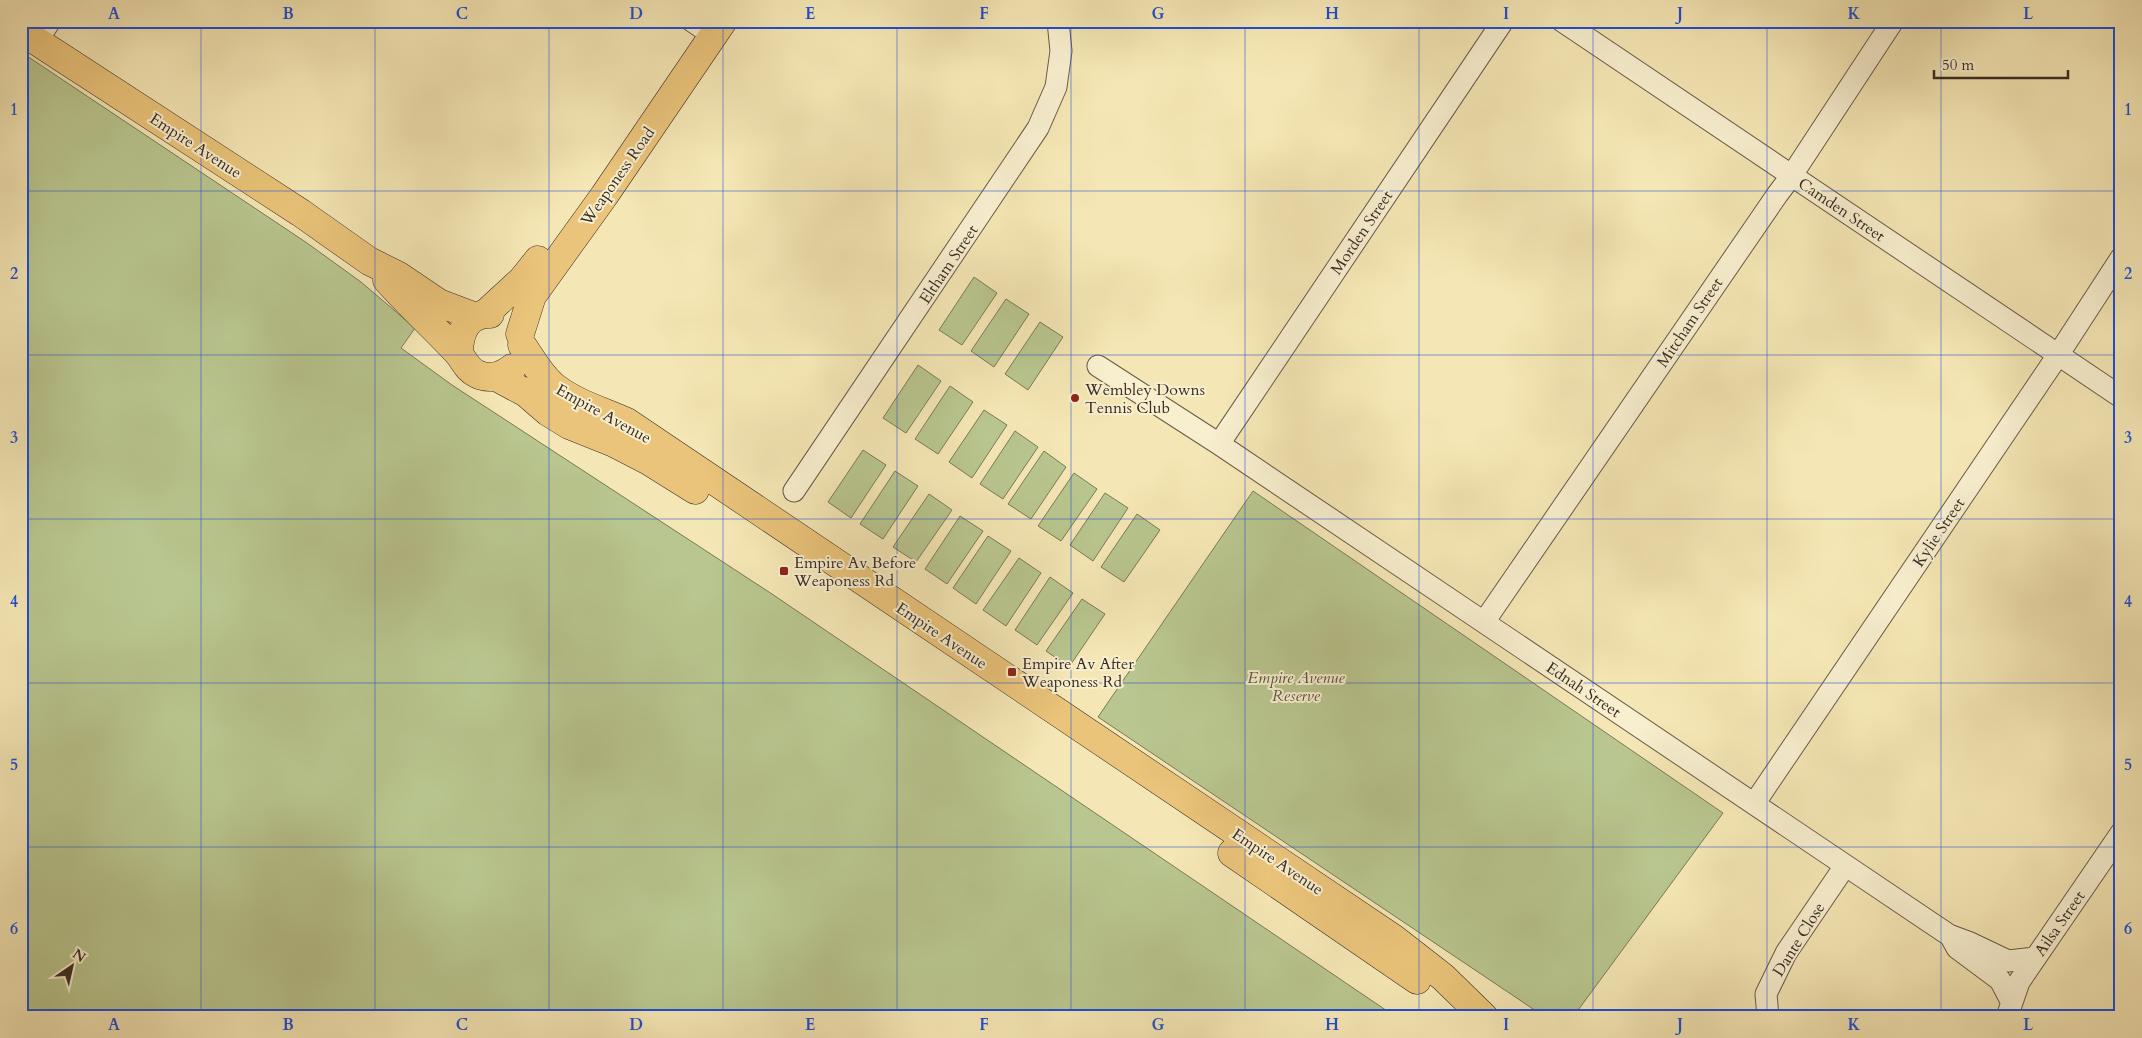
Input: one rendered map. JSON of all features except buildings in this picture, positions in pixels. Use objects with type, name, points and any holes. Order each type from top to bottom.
[{"type":"main road","name":"Weaponess Road","points":[[481,315],[522,280],[538,260],[707,25]]},
{"type":"main road","name":"Weaponess Road","points":[[521,340],[532,296],[599,204],[707,25]]},
{"type":"main road","name":"Empire Avenue","points":[[36,31],[369,261],[399,276],[439,303],[481,315],[496,314],[506,318],[514,325],[521,340],[542,373],[555,388],[577,402],[627,422],[1385,932],[1443,977],[1484,1017]]},
{"type":"main road","name":"Empire Avenue","points":[[369,261],[410,306],[459,354],[463,363],[478,375],[496,377],[526,393],[548,412],[569,425],[614,443],[647,460],[697,492],[1382,954],[1431,990],[1460,1017]]},
{"type":"main road","points":[[459,354],[459,339],[465,326],[481,315]]},
{"type":"main road","points":[[496,377],[507,373],[515,366],[520,356],[521,340]]},
{"type":"street","name":"Eltham Street","points":[[794,491],[1038,128],[1056,87],[1061,51],[1058,21]]},
{"type":"street","name":"Morden Street","points":[[1219,444],[1503,21]]},
{"type":"street","name":"Camden Street","points":[[1562,21],[2121,397]]},
{"type":"street","name":"Mitcham Street","points":[[1484,622],[1792,175],[1893,21]]},
{"type":"street","name":"Kylie Street","points":[[1754,804],[2058,355],[2121,258]]},
{"type":"street","name":"Ednah Street","points":[[1098,366],[1219,444],[1949,935],[1968,942],[2008,962],[2035,958]]},
{"type":"street","name":"Ailsa Street","points":[[2009,1009],[2019,982],[2121,834]]},
{"type":"street","name":"Dante Close","points":[[1768,1017],[1766,994],[1786,953],[1846,866]]},
{"type":"street","name":"Ednah Street","points":[[1949,935],[1957,948],[2000,980],[2009,1009]]},
{"type":"green space","points":[[21,52],[307,243],[361,282],[415,328],[401,348],[452,385],[772,594],[1396,1017],[21,1017]]},
{"type":"green space","points":[[974,277],[997,293],[962,345],[939,330]]},
{"type":"green space","points":[[1006,299],[1029,314],[994,367],[971,351]]},
{"type":"green space","points":[[1040,322],[1063,337],[1028,390],[1005,374]]},
{"type":"green space","points":[[918,365],[941,381],[906,433],[883,418]]},
{"type":"green space","points":[[950,386],[973,402],[938,454],[915,439]]},
{"type":"green space","points":[[984,410],[1007,425],[972,478],[949,462]]},
{"type":"green space","points":[[1015,431],[1038,447],[1003,499],[980,484]]},
{"type":"green space","points":[[863,450],[886,465],[851,518],[828,502]]},
{"type":"green space","points":[[1044,451],[1066,467],[1031,519],[1008,504]]},
{"type":"green space","points":[[895,471],[918,486],[883,539],[860,524]]},
{"type":"green space","points":[[1074,473],[1097,489],[1061,541],[1038,526]]},
{"type":"green space","name":"Empire Avenue Reserve","points":[[1253,491],[1723,813],[1573,1017],[1545,1017],[1098,717]]},
{"type":"green space","points":[[1105,493],[1128,508],[1093,561],[1070,545]]},
{"type":"green space","points":[[929,494],[952,510],[916,562],[893,547]]},
{"type":"green space","points":[[1137,514],[1160,530],[1124,582],[1101,567]]},
{"type":"green space","points":[[960,516],[983,531],[947,584],[925,569]]},
{"type":"green space","points":[[988,536],[1011,551],[976,604],[953,588]]},
{"type":"green space","points":[[1019,558],[1041,573],[1006,626],[983,610]]},
{"type":"green space","points":[[1050,577],[1073,593],[1037,645],[1015,630]]},
{"type":"green space","points":[[1082,599],[1105,614],[1069,667],[1046,651]]},
{"type":"place","name":"Wembley Downs Tennis Club","points":[[1075,398]]},
{"type":"place","name":"Empire Av Before Weaponess Rd","points":[[784,571]]},
{"type":"place","name":"Empire Av After Weaponess Rd","points":[[1012,672]]}]
